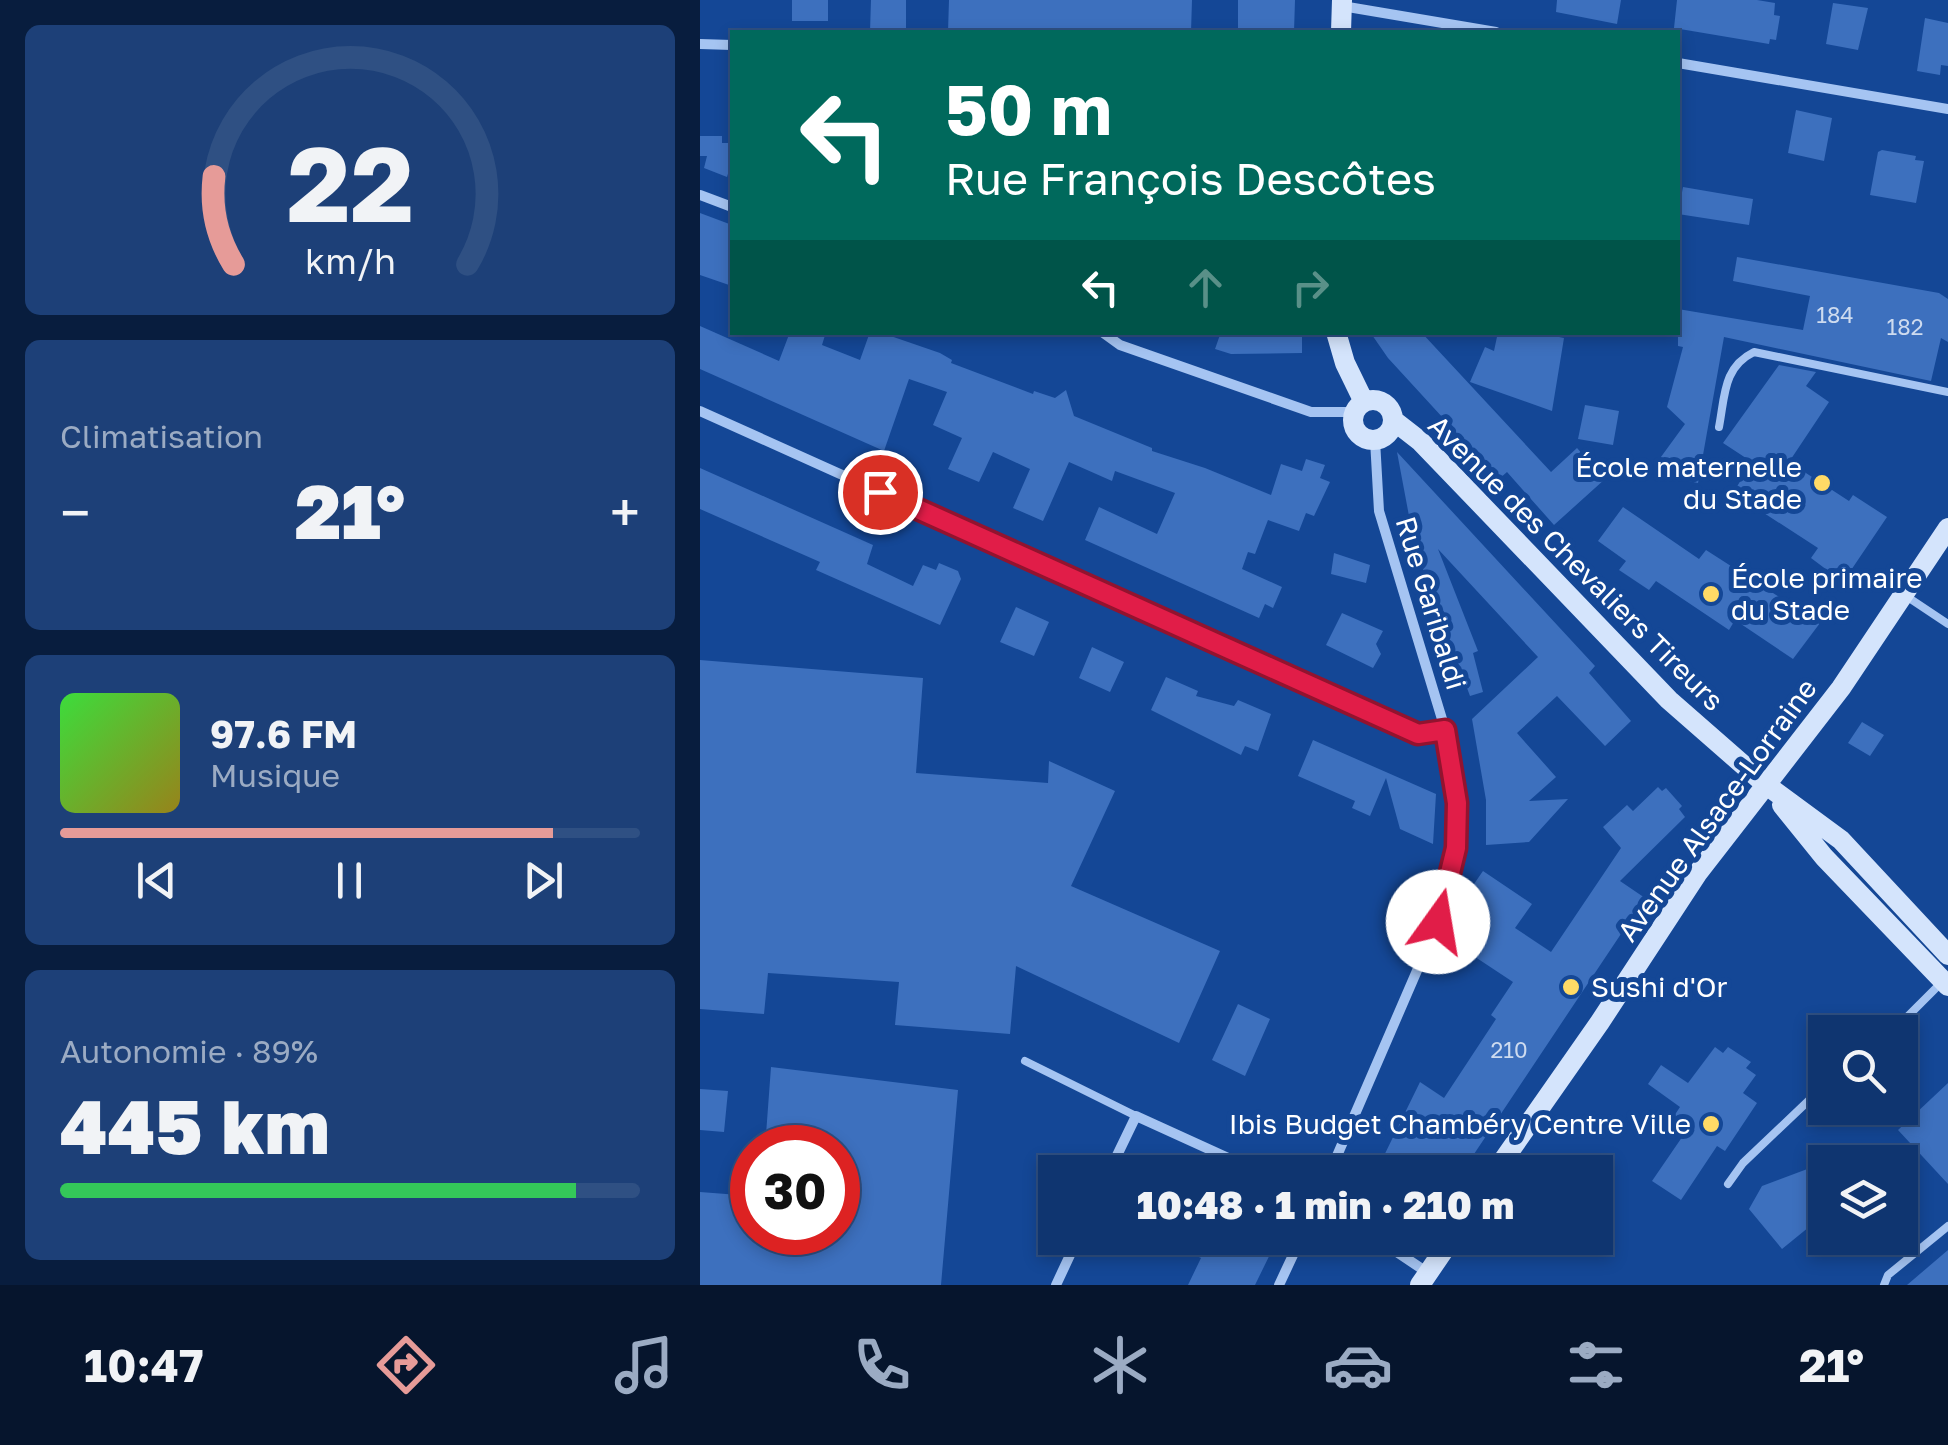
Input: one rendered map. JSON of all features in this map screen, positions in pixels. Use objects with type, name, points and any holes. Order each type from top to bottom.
[{"type":"street","points":[[1341,30],[1342,3],[1485,30]]},
{"type":"street","points":[[700,44],[730,45]]},
{"type":"street","points":[[1680,63],[1948,109]]},
{"type":"street","points":[[700,196],[730,206]]},
{"type":"street","points":[[1106,335],[1120,346],[1312,412],[1359,407],[1384,403],[1393,420],[1390,431],[1375,440],[1357,432],[1359,407],[1337,335]]},
{"type":"street","points":[[700,411],[1418,734],[1445,730]]},
{"type":"street","name":"Avenue des Chevaliers Tireurs","points":[[1393,420],[1420,442],[1669,700],[1765,784],[1841,840],[1948,955]]},
{"type":"street","name":"Rue Garibaldi","points":[[1337,1155],[1438,922],[1456,848],[1457,803],[1445,730],[1379,511],[1375,440]]},
{"type":"street","name":"Avenue Alsace-Lorraine","points":[[1507,1155],[1697,874],[1841,688],[1948,528]]},
{"type":"street","name":"Avenue des Chevaliers Tireurs","points":[[1765,784],[1824,858],[1946,983]]},
{"type":"street","points":[[1117,1155],[1136,1116],[1222,1155]]},
{"type":"street","points":[[1056,1285],[1070,1255]]},
{"type":"street","points":[[1279,1285],[1293,1255]]},
{"type":"street","points":[[1396,1255],[1424,1279],[1440,1255]]},
{"type":"lane","points":[[1719,426],[1729,374],[1738,360],[1754,352],[1948,392]]},
{"type":"lane","points":[[1904,596],[1948,624]]},
{"type":"lane","points":[[1911,1015],[1946,983]]},
{"type":"lane","points":[[1025,1061],[1136,1116]]},
{"type":"lane","points":[[1728,1184],[1743,1163],[1808,1100]]},
{"type":"lane","points":[[1881,1285],[1948,1226]]},
{"type":"building","points":[[792,0],[828,0],[828,21],[792,21]]},
{"type":"building","points":[[871,0],[906,0],[906,30],[870,30]]},
{"type":"building","points":[[949,0],[1192,0],[1191,30],[948,30]]},
{"type":"building","points":[[1238,0],[1295,0],[1294,30],[1238,30]]},
{"type":"building","points":[[1557,0],[1621,0],[1617,24],[1556,12]]},
{"type":"building","points":[[1677,0],[1775,3],[1774,15],[1780,16],[1776,40],[1770,39],[1769,44],[1674,28]]},
{"type":"building","points":[[1833,3],[1868,8],[1858,50],[1826,44]]},
{"type":"building","points":[[1925,18],[1948,23],[1948,66],[1941,65],[1940,75],[1917,71]]},
{"type":"building","points":[[1796,110],[1832,118],[1824,161],[1788,153]]},
{"type":"building","points":[[700,136],[722,136],[722,143],[730,143],[727,177],[704,168],[707,156],[700,156]]},
{"type":"building","points":[[1878,152],[1924,161],[1916,203],[1870,195]]},
{"type":"building","points":[[1683,187],[1753,199],[1749,225],[1680,214]]},
{"type":"building","points":[[700,213],[730,224],[730,285],[700,275]]},
{"type":"building","points":[[1737,257],[1939,293],[1948,299],[1948,342],[1941,338],[1931,381],[1724,337],[1698,483],[1656,474],[1658,461],[1685,424],[1667,407],[1683,347],[1678,346],[1680,309],[1803,330],[1810,296],[1733,281]]},
{"type":"building","points":[[700,326],[779,361],[789,335],[825,335],[822,345],[860,360],[869,335],[888,335],[1033,394],[1034,391],[1055,398],[1066,390],[1074,416],[1152,451],[1271,495],[1281,464],[1302,471],[1306,459],[1325,465],[1320,478],[1330,482],[1314,516],[1306,513],[1299,531],[1268,520],[1255,554],[1248,552],[1242,569],[1282,587],[1273,608],[1265,604],[1259,618],[1085,540],[1099,507],[1157,534],[1175,493],[1115,471],[1112,481],[1069,462],[1043,521],[1013,508],[1030,469],[993,452],[979,482],[948,469],[962,438],[933,425],[947,392],[909,379],[884,451],[700,369]]},
{"type":"building","points":[[1220,335],[1302,335],[1302,353],[1231,354],[1215,349]]},
{"type":"building","points":[[1372,335],[1424,335],[1551,472],[1577,448],[1605,479],[1554,525],[1507,472],[1499,479],[1388,358]]},
{"type":"building","points":[[1497,335],[1564,338],[1552,411],[1470,382],[1485,347],[1494,351]]},
{"type":"building","points":[[1779,365],[1816,372],[1806,386],[1829,402],[1789,462],[1849,501],[1853,495],[1887,517],[1843,582],[1811,558],[1818,548],[1733,493],[1752,462],[1723,443]]},
{"type":"building","points":[[1585,405],[1619,411],[1613,445],[1578,439]]},
{"type":"building","points":[[1397,452],[1595,666],[1589,673],[1631,721],[1605,746],[1557,696],[1517,733],[1556,777],[1529,801],[1568,799],[1529,842],[1486,845],[1486,800],[1472,719],[1538,657],[1438,549],[1478,651],[1473,653],[1483,692],[1470,696],[1415,548]]},
{"type":"building","points":[[700,468],[873,545],[867,564],[913,586],[923,565],[936,570],[939,563],[958,571],[961,579],[940,625],[816,570],[820,562],[700,509]]},
{"type":"building","points":[[1623,507],[1699,559],[1706,550],[1820,623],[1793,659],[1735,620],[1729,630],[1656,581],[1649,590],[1619,570],[1626,561],[1598,541]]},
{"type":"building","points":[[1334,553],[1370,565],[1366,583],[1331,574]]},
{"type":"building","points":[[1016,607],[1049,622],[1034,656],[1000,642]]},
{"type":"building","points":[[1342,613],[1383,631],[1376,644],[1381,654],[1373,668],[1326,645]]},
{"type":"building","points":[[1092,647],[1124,662],[1110,692],[1079,678]]},
{"type":"building","points":[[700,660],[923,678],[916,773],[1048,783],[1049,761],[1115,791],[1071,886],[1220,951],[1179,1043],[1016,966],[1010,1034],[895,1025],[899,982],[768,973],[764,1014],[700,1009]]},
{"type":"building","points":[[1166,677],[1198,691],[1196,696],[1234,706],[1238,700],[1271,714],[1258,751],[1245,746],[1241,755],[1151,710]]},
{"type":"building","points":[[1862,722],[1884,735],[1870,756],[1848,743]]},
{"type":"building","points":[[1313,740],[1436,794],[1433,844],[1400,829],[1386,778],[1370,816],[1352,808],[1355,801],[1298,776]]},
{"type":"building","points":[[1658,787],[1662,791],[1666,788],[1682,806],[1679,809],[1685,817],[1620,881],[1645,898],[1473,1155],[1384,1155],[1420,1082],[1444,1098],[1496,1019],[1491,1015],[1513,982],[1454,943],[1467,894],[1483,871],[1532,904],[1515,928],[1551,952],[1621,848],[1603,827],[1627,805],[1633,811]]},
{"type":"building","points":[[1238,1004],[1270,1019],[1245,1076],[1212,1060]]},
{"type":"building","name":"Ibis Budget Chambéry Centre Ville","points":[[1715,1047],[1723,1053],[1728,1047],[1751,1062],[1746,1068],[1756,1075],[1743,1093],[1757,1103],[1725,1151],[1717,1146],[1681,1200],[1652,1181],[1689,1127],[1674,1116],[1680,1107],[1648,1084],[1661,1065],[1688,1083]]},
{"type":"building","points":[[771,1067],[958,1090],[941,1285],[700,1285],[700,1192],[730,1194],[730,1255],[860,1255],[860,1125],[767,1125]]},
{"type":"building","points":[[1948,1083],[1948,1184],[1918,1152],[1918,1145],[1912,1145],[1898,1130],[1903,1125],[1918,1125],[1918,1111]]},
{"type":"building","points":[[700,1089],[728,1091],[724,1132],[700,1130]]},
{"type":"building","points":[[1808,1169],[1808,1228],[1782,1249],[1749,1209],[1762,1186]]},
{"type":"building","points":[[1948,1250],[1948,1285],[1907,1285]]},
{"type":"building","points":[[1195,1255],[1270,1255],[1255,1285],[1188,1285],[1201,1258]]},
{"type":"place","name":"École maternelle du Stade","points":[[1822,483]]},
{"type":"place","name":"École primaire du Stade","points":[[1711,594]]},
{"type":"place","name":"Sushi d'Or","points":[[1571,987]]},
{"type":"place","name":"Ibis Budget Chambéry Centre Ville","points":[[1711,1124]]},
{"type":"route","points":[[880,492],[1418,734],[1445,730],[1457,803],[1456,848],[1438,922]]}]
